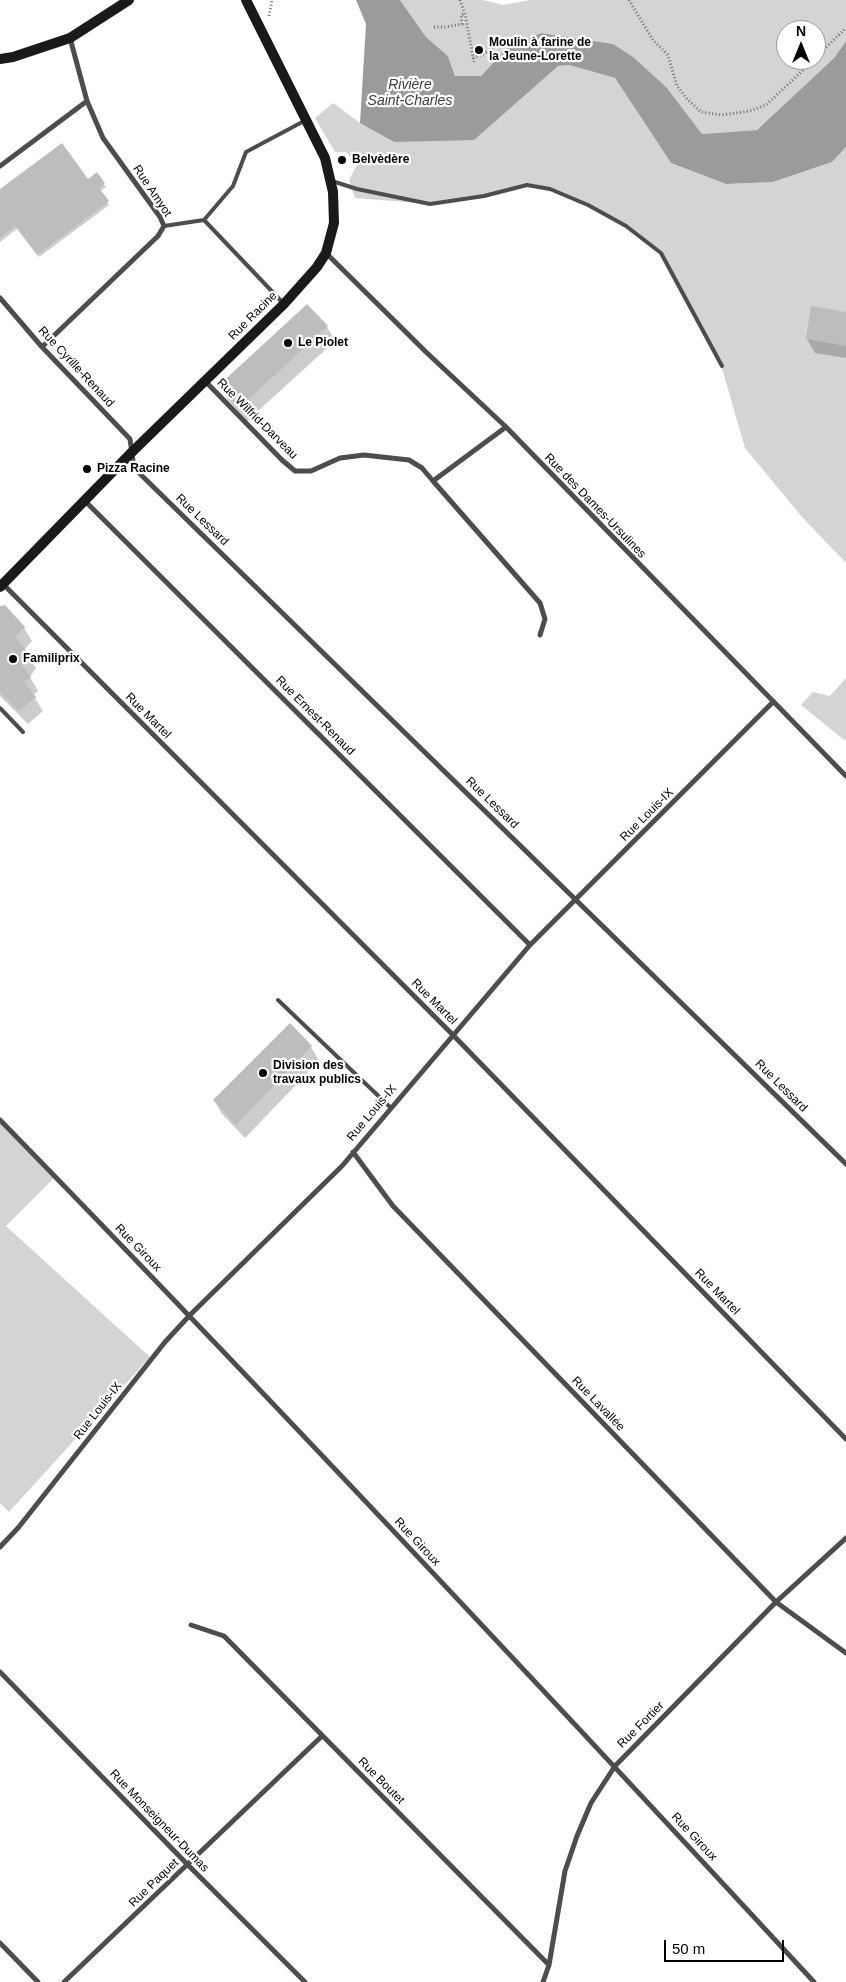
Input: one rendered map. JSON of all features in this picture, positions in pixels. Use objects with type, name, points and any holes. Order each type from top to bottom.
[{"type":"main road","points":[[0,59],[14,57],[70,38],[129,0]]},
{"type":"main road","name":"Rue Racine","points":[[1,586],[132,452],[284,304],[317,267],[326,253],[334,223],[334,192],[325,158],[246,0]]},
{"type":"street","name":"Rue Amyot","points":[[42,347],[158,236],[164,226],[160,217],[103,138],[87,101],[70,38]]},
{"type":"street","points":[[0,166],[87,101]]},
{"type":"street","name":"Rue des Dames-Ursulines","points":[[326,253],[506,428],[772,703],[846,776]]},
{"type":"street","name":"Rue Cyrille-Renaud","points":[[0,298],[42,347],[130,439],[132,452]]},
{"type":"street","name":"Rue Wilfrid-Darveau","points":[[206,382],[282,460],[295,470],[311,470],[340,458],[364,455],[409,460],[422,468],[540,603],[544,619],[540,635]]},
{"type":"street","points":[[433,481],[506,428]]},
{"type":"street","name":"Rue Lessard","points":[[132,452],[134,468],[846,1164]]},
{"type":"street","name":"Rue Ernest-Renaud","points":[[85,501],[530,946]]},
{"type":"street","name":"Rue Martel","points":[[1,586],[453,1035],[846,1440]]},
{"type":"street","name":"Rue Louis-IX","points":[[0,1548],[18,1528],[165,1342],[190,1314],[342,1166],[530,946],[772,703]]},
{"type":"street","name":"Rue Giroux","points":[[0,1120],[190,1314],[814,1982]]},
{"type":"street","name":"Rue Lavallée","points":[[353,1152],[393,1206],[776,1602],[846,1652]]},
{"type":"street","name":"Rue Fortier","points":[[543,1982],[549,1966],[565,1871],[591,1803],[614,1766],[776,1602],[846,1538]]},
{"type":"street","name":"Rue Boutet","points":[[191,1625],[224,1636],[549,1966]]},
{"type":"street","name":"Rue Monseigneur-Dumas","points":[[0,1672],[305,1982]]},
{"type":"street","name":"Rue Paquet","points":[[64,1982],[322,1736]]},
{"type":"street","points":[[0,1943],[38,1982]]},
{"type":"lane","points":[[164,226],[204,220],[233,186],[246,152],[306,120]]},
{"type":"lane","points":[[331,181],[357,189],[430,204],[484,196],[527,185],[550,189],[588,205],[626,226],[661,253],[722,366]]},
{"type":"lane","points":[[204,220],[284,304]]},
{"type":"lane","points":[[0,708],[23,732]]},
{"type":"lane","points":[[278,1000],[391,1108]]},
{"type":"path","points":[[267,24],[272,0]]},
{"type":"path","points":[[460,0],[465,14],[474,60],[492,50],[492,44],[500,41]]},
{"type":"path","points":[[629,0],[653,40],[668,55],[677,86],[701,112],[722,115],[750,111],[766,105],[803,70]]},
{"type":"path","points":[[434,27],[462,24],[461,14],[465,14]]},
{"type":"path","points":[[826,48],[846,28]]},
{"type":"shaded area","points":[[400,0],[483,0],[503,5],[531,0],[846,0],[846,41],[826,65],[826,20],[776,20],[776,70],[821,70],[757,130],[702,134],[667,88],[613,44],[541,33],[507,48],[481,76],[455,76],[448,56],[426,37]]},
{"type":"shaded area","points":[[569,65],[615,78],[671,163],[726,184],[773,182],[832,162],[846,147],[846,563],[802,517],[745,448],[721,365],[661,254],[627,226],[554,190],[524,185],[504,191],[430,204],[355,198],[349,180],[357,165],[346,152],[335,152],[315,118],[333,103],[360,123],[394,142],[559,66]]},
{"type":"shaded area","points":[[846,678],[846,739],[844,740],[801,705],[813,692],[830,696]]},
{"type":"shaded area","points":[[0,1123],[54,1178],[6,1226],[150,1357],[9,1512],[0,1503]]},
{"type":"water","name":"Rivière Saint-Charles","points":[[356,0],[400,0],[426,37],[448,56],[455,76],[481,76],[507,48],[541,33],[613,44],[633,57],[667,88],[702,134],[757,130],[821,70],[826,70],[826,65],[846,41],[846,147],[832,162],[773,182],[726,184],[671,163],[615,78],[569,65],[558,66],[474,140],[394,142],[360,123],[366,24]]},
{"type":"building","points":[[62,143],[88,179],[97,172],[105,183],[99,188],[109,201],[37,255],[15,226],[0,238],[0,189]]},
{"type":"building","points":[[307,304],[328,326],[239,408],[218,386]]},
{"type":"building","points":[[811,306],[846,312],[846,346],[806,339]]},
{"type":"building","name":"Familiprix","points":[[5,605],[25,627],[15,637],[29,654],[21,664],[31,677],[24,682],[36,697],[19,711],[0,692],[0,606]]},
{"type":"building","name":"Division des travaux publics","points":[[290,1023],[312,1046],[236,1125],[213,1100]]},
{"type":"place","name":"Moulin à farine de la Jeune-Lorette","points":[[479,50]]},
{"type":"place","name":"Belvèdère","points":[[342,160]]},
{"type":"place","name":"Le Piolet","points":[[288,343]]},
{"type":"place","name":"Pizza Racine","points":[[87,469]]},
{"type":"place","name":"Familiprix","points":[[13,659]]},
{"type":"place","name":"Division des travaux publics","points":[[263,1073]]}]
